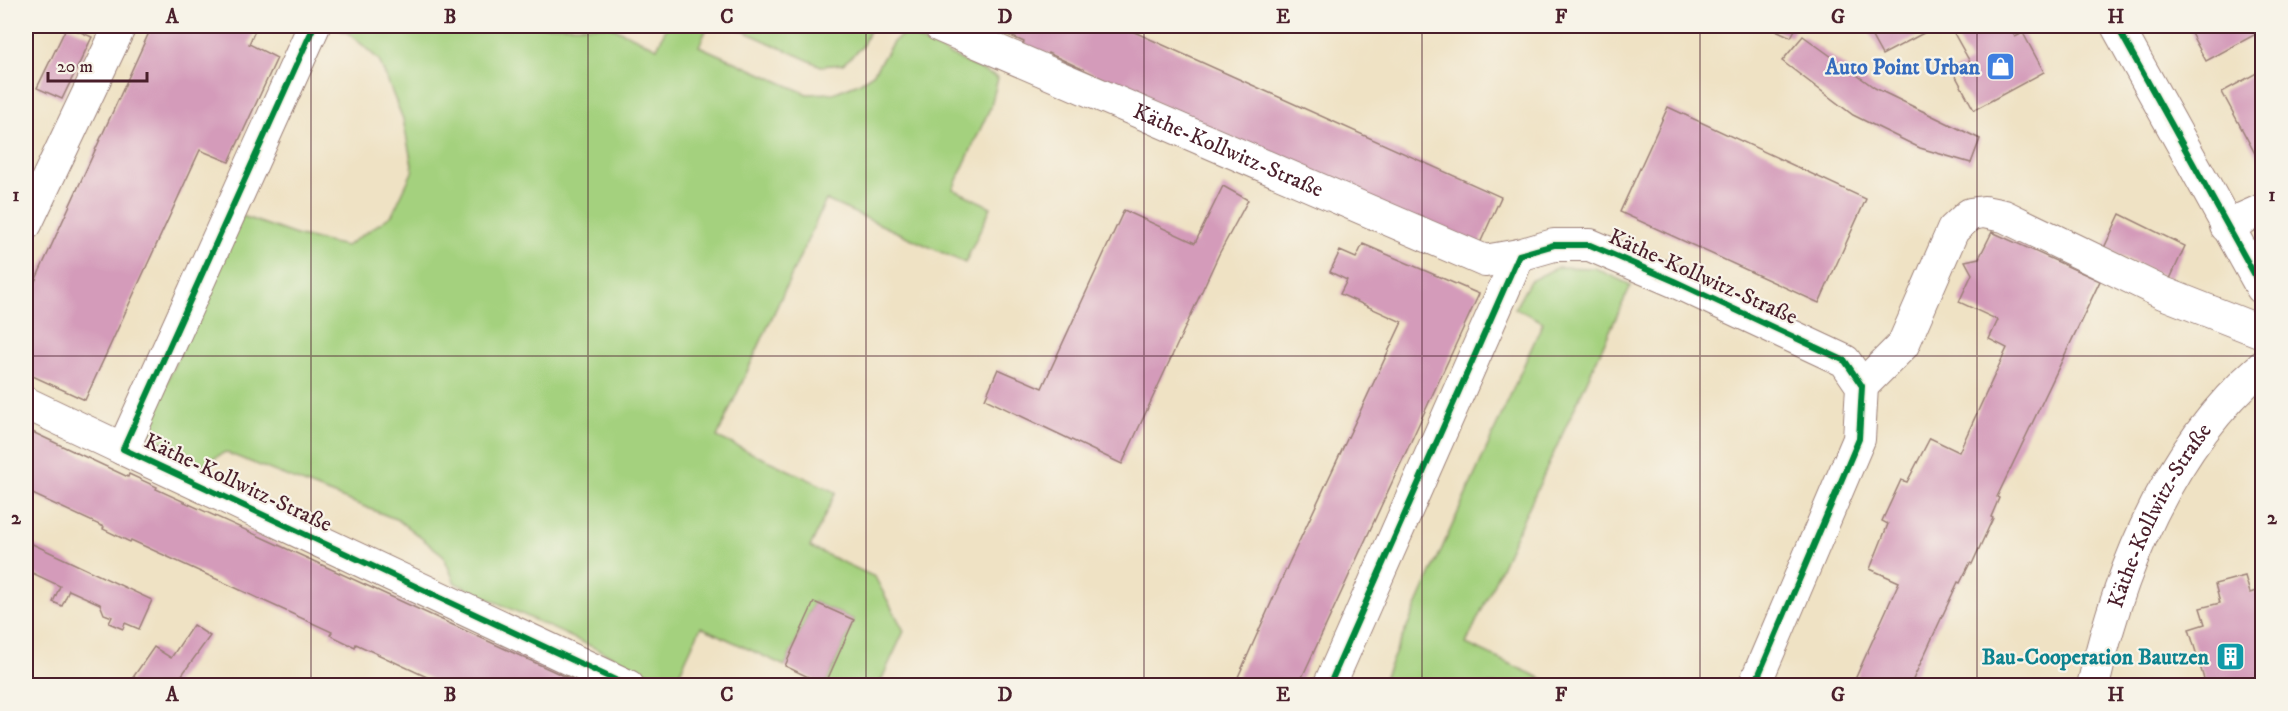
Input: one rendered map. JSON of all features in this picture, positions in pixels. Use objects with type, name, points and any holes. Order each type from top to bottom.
[{"type":"street","points":[[26,224],[120,26]]},
{"type":"street","name":"Käthe-Kollwitz-Straße","points":[[314,26],[123,449],[628,686]]},
{"type":"street","name":"Käthe-Kollwitz-Straße","points":[[940,26],[1485,261],[1519,255],[1554,244],[1590,245],[1674,281],[1845,361],[1862,386]]},
{"type":"street","points":[[2117,26],[2262,288]]},
{"type":"street","points":[[2226,226],[2262,210]]},
{"type":"street","points":[[1754,686],[1859,439],[1862,386],[1903,345],[1953,230],[1970,214],[1984,212],[2004,216],[2163,293],[2262,332]]},
{"type":"street","points":[[1329,686],[1519,255]]},
{"type":"street","name":"Käthe-Kollwitz-Straße","points":[[2093,686],[2107,624],[2169,478],[2229,396],[2262,367]]},
{"type":"street","points":[[26,403],[123,449]]},
{"type":"green space","points":[[331,26],[610,26],[657,48],[667,26],[708,26],[699,46],[807,94],[833,93],[859,83],[873,74],[893,42],[905,33],[998,78],[991,106],[953,189],[991,207],[965,263],[826,200],[717,437],[836,492],[810,547],[875,577],[904,631],[879,685],[825,685],[854,620],[814,602],[785,666],[701,627],[674,685],[455,583],[443,555],[398,520],[225,452],[199,467],[168,453],[146,427],[242,216],[299,236],[346,246],[392,215],[413,170],[403,119],[379,60],[350,34]]},
{"type":"green space","points":[[732,26],[871,26],[862,47],[843,64],[821,66]]},
{"type":"green space","points":[[1558,267],[1595,268],[1631,285],[1466,644],[1556,685],[1381,685],[1543,322],[1515,308],[1530,281]]},
{"type":"building","points":[[67,26],[92,37],[62,99],[37,88]]},
{"type":"building","points":[[152,26],[257,26],[249,44],[277,58],[229,162],[200,150],[85,400],[26,373],[26,301]]},
{"type":"building","points":[[1002,26],[1121,26],[1501,197],[1476,252],[1048,53],[1047,55],[1023,45],[1024,42],[1000,31]]},
{"type":"building","points":[[1767,26],[1797,26],[1791,37]]},
{"type":"building","name":"Auto Point Urban","points":[[1866,26],[1937,26],[1882,55]]},
{"type":"building","name":"Auto Point Urban","points":[[1950,26],[2009,26],[2015,37],[2023,33],[2044,72],[1974,110],[1953,71],[1970,62]]},
{"type":"building","points":[[2187,26],[2252,26],[2256,34],[2206,61]]},
{"type":"building","points":[[1803,36],[1875,88],[1980,139],[1971,163],[1920,148],[1853,115],[1782,61]]},
{"type":"building","points":[[2262,70],[2262,157],[2258,159],[2222,92]]},
{"type":"building","points":[[1668,107],[1866,199],[1819,303],[1620,212]]},
{"type":"building","points":[[1223,186],[1248,200],[1219,254],[1122,464],[985,399],[998,369],[1042,388],[1124,210],[1195,243]]},
{"type":"building","points":[[2120,214],[2185,246],[2170,279],[2104,248]]},
{"type":"building","points":[[1992,232],[2100,281],[1997,497],[1999,498],[1991,517],[1993,518],[1972,564],[1970,563],[1960,583],[1958,582],[1910,686],[1852,686],[1899,582],[1870,569],[1888,524],[1882,521],[1901,480],[1907,482],[1930,438],[1959,452],[2007,348],[1989,339],[1998,320],[1959,302],[1972,274],[1965,261],[1979,258]]},
{"type":"building","points":[[1363,244],[1479,294],[1298,686],[1234,686],[1402,322],[1340,294],[1347,280],[1330,272],[1340,251],[1356,258]]},
{"type":"building","points":[[26,429],[128,477],[129,474],[157,487],[156,489],[586,686],[446,686],[356,644],[355,647],[330,635],[332,632],[131,540],[130,542],[103,529],[104,527],[26,491]]},
{"type":"building","points":[[26,541],[152,600],[139,629],[125,623],[123,629],[109,623],[112,617],[104,614],[100,604],[69,590],[62,606],[53,602],[60,586],[26,570]]},
{"type":"building","name":"Bau-Cooperation Bautzen","points":[[2245,576],[2250,593],[2262,589],[2262,686],[2206,686],[2189,629],[2205,624],[2200,608],[2220,603],[2215,584]]},
{"type":"building","points":[[814,602],[854,620],[825,685],[785,666]]},
{"type":"building","points":[[193,625],[210,636],[174,686],[127,686],[154,647],[171,658]]},
{"type":"cycle path","points":[[314,26],[123,449],[628,686]]},
{"type":"cycle path","points":[[2117,26],[2262,288]]},
{"type":"cycle path","points":[[1329,686],[1519,255],[1554,245],[1590,245],[1674,281],[1845,361],[1862,386],[1859,439],[1754,686]]},
{"type":"place","name":"Auto Point Urban","points":[[2001,67]]},
{"type":"place","name":"Bau-Cooperation Bautzen","points":[[2230,657]]}]
